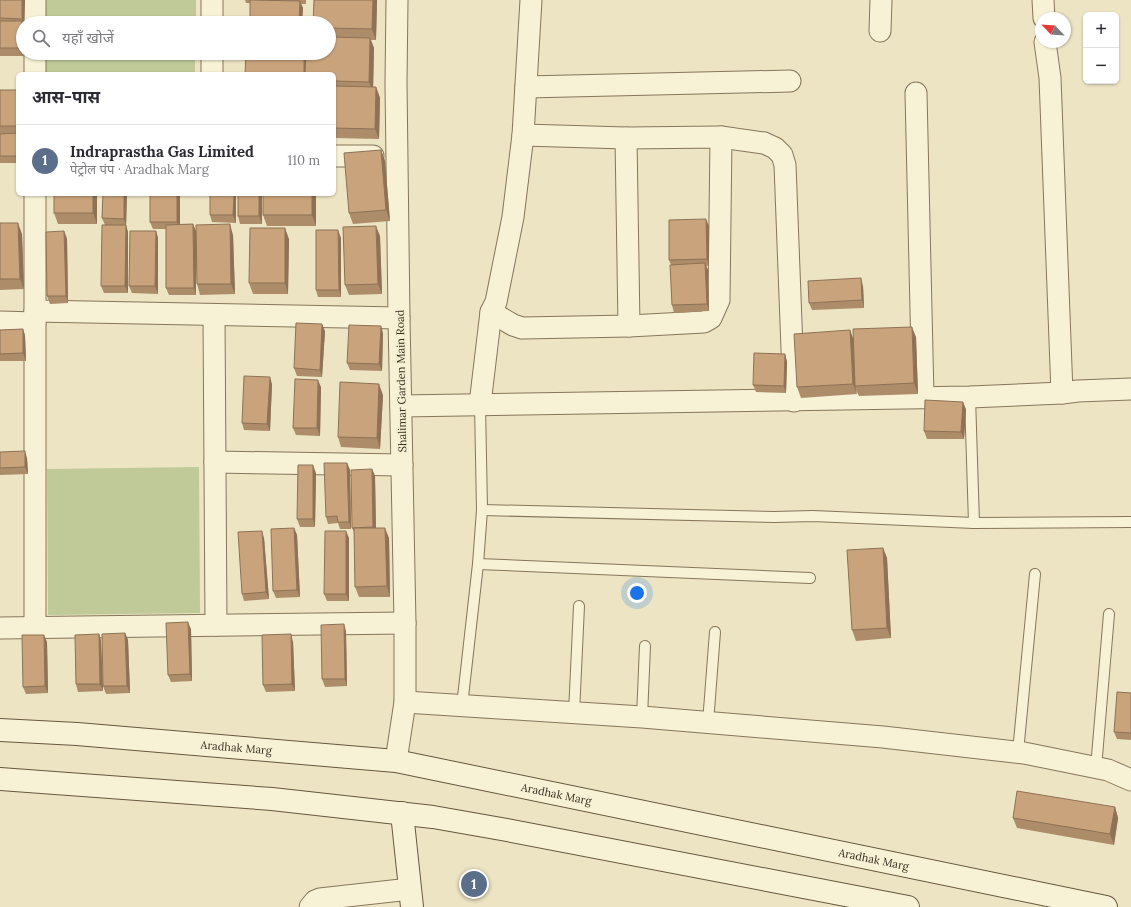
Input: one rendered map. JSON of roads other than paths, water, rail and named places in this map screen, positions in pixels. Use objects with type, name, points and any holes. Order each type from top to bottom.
[{"type":"main road","name":"Aradhak Marg","points":[[0,730],[85,734],[331,754],[396,761],[1106,907]]},
{"type":"main road","points":[[0,779],[272,799],[402,813],[507,830],[908,907]]},
{"type":"main road","points":[[402,813],[411,898]]},
{"type":"street","points":[[35,0],[35,16]]},
{"type":"street","points":[[212,0],[212,16]]},
{"type":"street","name":"Shalimar Garden Main Road","points":[[396,761],[405,702],[405,623],[399,318],[397,0]]},
{"type":"street","points":[[480,404],[491,312],[496,302],[513,217],[523,135],[531,0]]},
{"type":"street","points":[[880,31],[881,0]]},
{"type":"street","points":[[1043,0],[1044,12]]},
{"type":"street","points":[[1046,48],[1050,78],[1062,394]]},
{"type":"street","points":[[35,60],[35,72]]},
{"type":"street","points":[[212,60],[212,72]]},
{"type":"street","points":[[526,87],[790,81]]},
{"type":"street","points":[[916,93],[923,397]]},
{"type":"street","points":[[523,135],[626,138],[722,137],[764,143],[775,148],[782,155],[785,165],[794,401]]},
{"type":"street","points":[[491,312],[513,325],[522,328],[629,326],[704,322],[711,318],[719,300],[722,137]]},
{"type":"street","points":[[626,138],[629,326]]},
{"type":"street","points":[[336,156],[398,155]]},
{"type":"street","points":[[35,196],[35,627]]},
{"type":"street","points":[[214,315],[216,625]]},
{"type":"street","points":[[0,322],[35,317],[214,315],[399,318]]},
{"type":"street","points":[[401,406],[794,401],[970,397],[1062,394],[1078,391],[1131,389]]},
{"type":"street","points":[[215,462],[402,465]]},
{"type":"street","points":[[0,628],[405,623]]},
{"type":"street","points":[[405,702],[642,717],[883,737],[1018,752],[1108,770],[1131,780]]},
{"type":"street","points":[[310,907],[315,901],[320,899],[411,898]]},
{"type":"lane","points":[[970,397],[974,523]]},
{"type":"lane","points":[[462,706],[478,564],[482,510],[480,404]]},
{"type":"lane","points":[[482,510],[774,518],[813,516],[974,523],[1131,522]]},
{"type":"lane","points":[[478,564],[810,578]]},
{"type":"lane","points":[[1018,752],[1035,574]]},
{"type":"lane","points":[[574,713],[579,606]]},
{"type":"lane","points":[[1096,768],[1109,614]]},
{"type":"lane","points":[[708,722],[714,632]]},
{"type":"lane","points":[[642,717],[645,646]]},
{"type":"place","name":"Indraprastha Gas Limited","points":[[474,884]]}]
